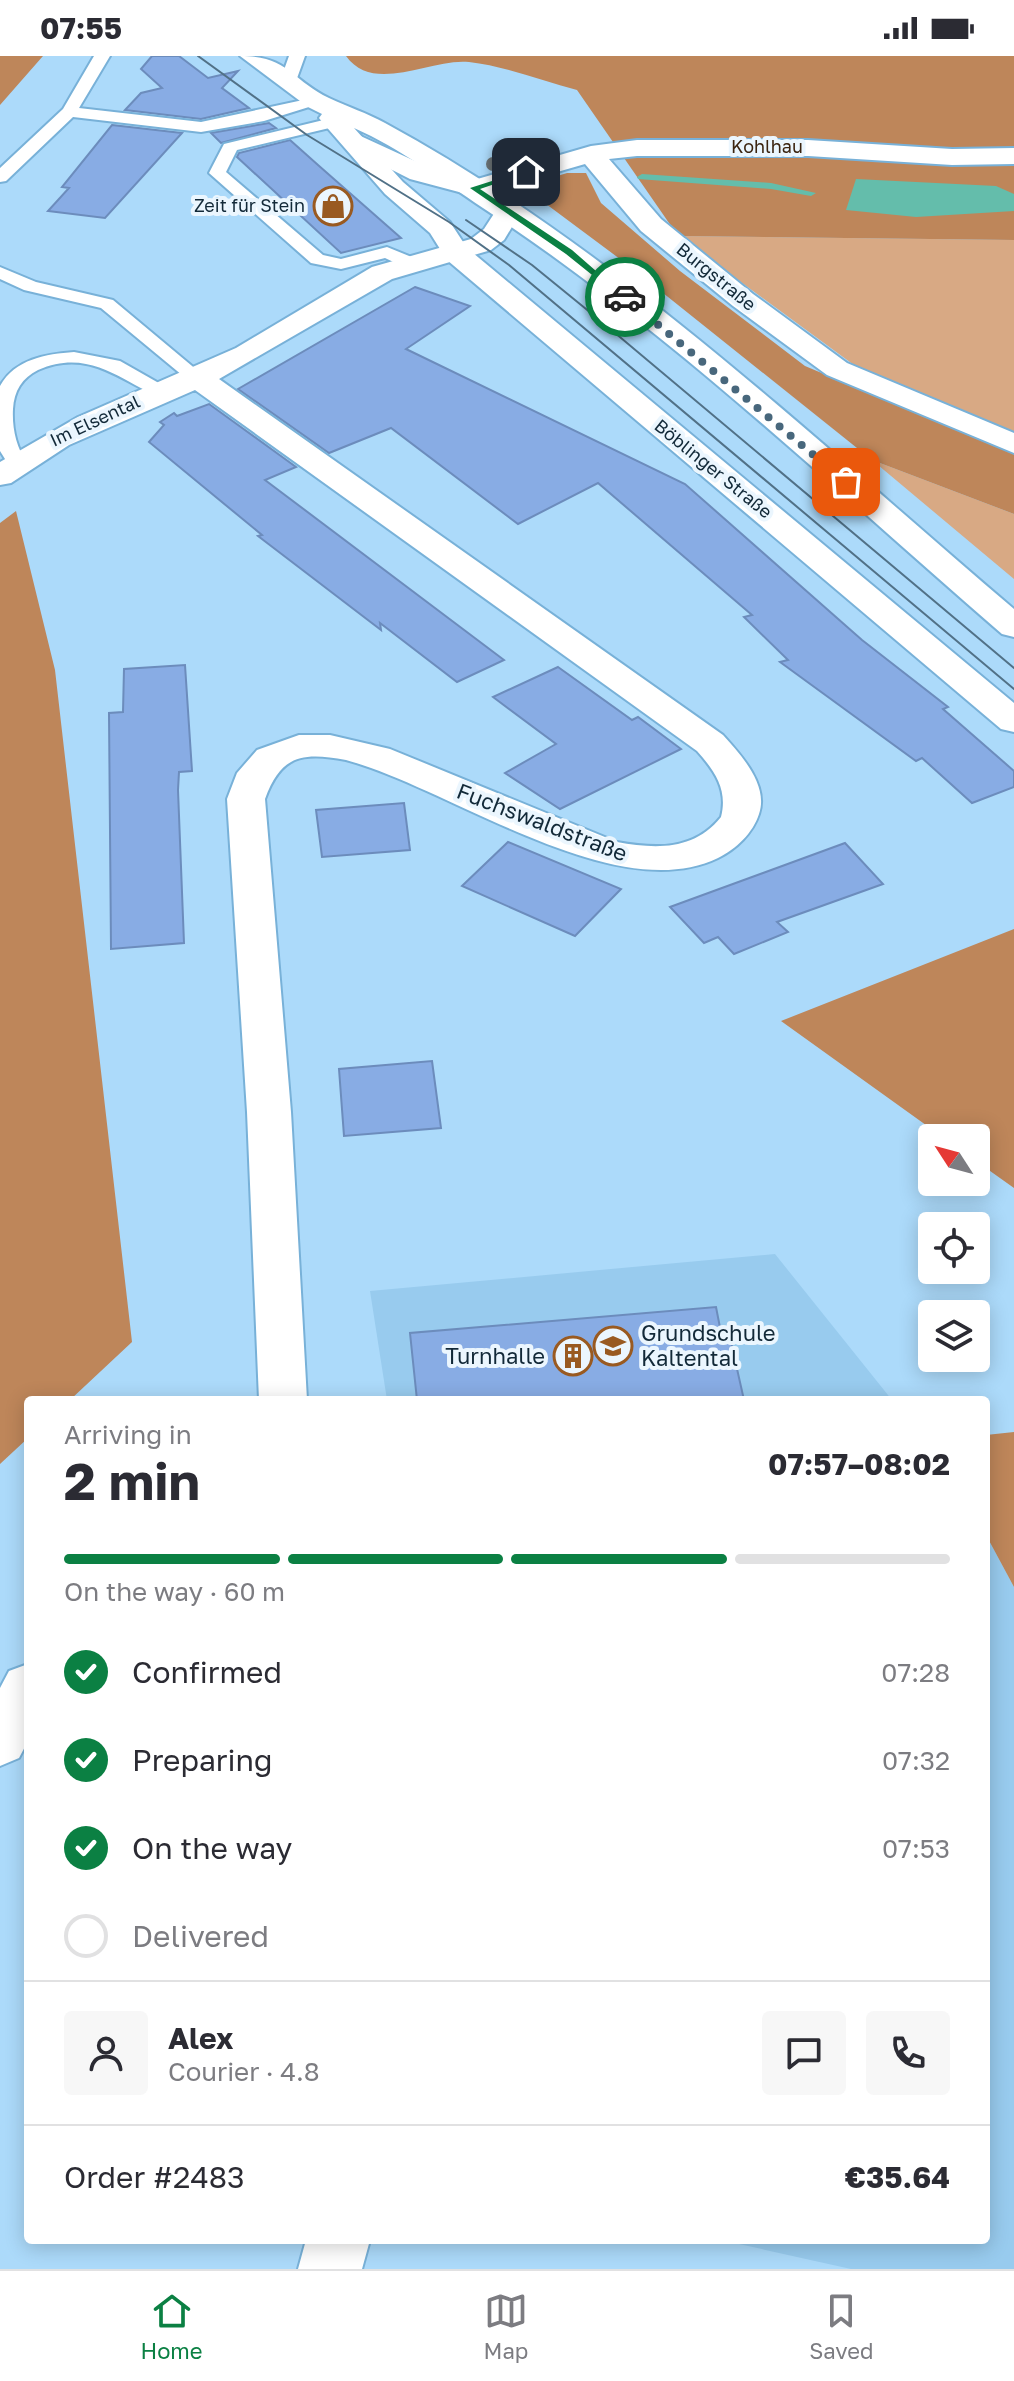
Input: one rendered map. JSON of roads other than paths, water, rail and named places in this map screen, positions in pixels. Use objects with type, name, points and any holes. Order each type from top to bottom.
[{"type":"street","name":"Böblinger Straße","points":[[252,56],[317,102],[394,188],[440,228],[457,254],[1014,721]]},
{"type":"street","name":"Böblinger Straße","points":[[317,102],[374,127],[474,188],[569,252],[725,379],[1014,627]]},
{"type":"street","name":"Böblinger Straße","points":[[345,131],[419,173],[474,188]]},
{"type":"street","points":[[422,156],[591,154],[637,148],[808,148],[952,157],[1014,156]]},
{"type":"street","points":[[474,188],[591,154]]},
{"type":"street","name":"Burgstraße","points":[[591,154],[651,225],[743,300],[837,369],[1014,444]]},
{"type":"street","points":[[178,383],[244,355],[416,252],[427,230],[420,210]]},
{"type":"street","points":[[416,252],[457,254],[492,237],[508,212]]},
{"type":"street","name":"Im Elsental","points":[[9,469],[67,432],[178,383]]},
{"type":"street","name":"Fuchswaldstraße","points":[[178,383],[710,743],[734,768],[742,790],[742,814],[729,834],[708,847],[675,859],[642,860],[608,853],[377,757],[339,745],[307,743],[275,755],[257,771],[246,799],[269,1112],[283,1396]]},
{"type":"street","points":[[0,1741],[24,1696]]},
{"type":"street","points":[[330,2269],[337,2244]]},
{"type":"lane","points":[[0,177],[69,112],[102,56]]},
{"type":"lane","points":[[288,81],[297,56]]},
{"type":"lane","points":[[69,112],[201,127],[264,116],[317,102]]},
{"type":"lane","points":[[345,131],[230,147],[217,173],[317,259],[341,264],[387,252],[416,252]]},
{"type":"lane","points":[[0,272],[30,286],[107,304],[178,383]]},
{"type":"lane","points":[[9,469],[1,399],[8,381],[23,369],[45,361],[104,361],[178,383]]},
{"type":"waterway","points":[[642,177],[771,186],[811,193]]},
{"type":"tram line","points":[[198,56],[307,135],[449,222],[509,265],[1014,689]]},
{"type":"tram line","points":[[466,220],[532,265],[602,322],[1014,668]]},
{"type":"place","name":"Zeit für Stein","points":[[333,206]]},
{"type":"place","name":"Grundschule Kaltental","points":[[613,1346]]},
{"type":"place","name":"Turnhalle","points":[[573,1356]]},
{"type":"park label","name":"Kohlhau","points":[[767,147]]}]
